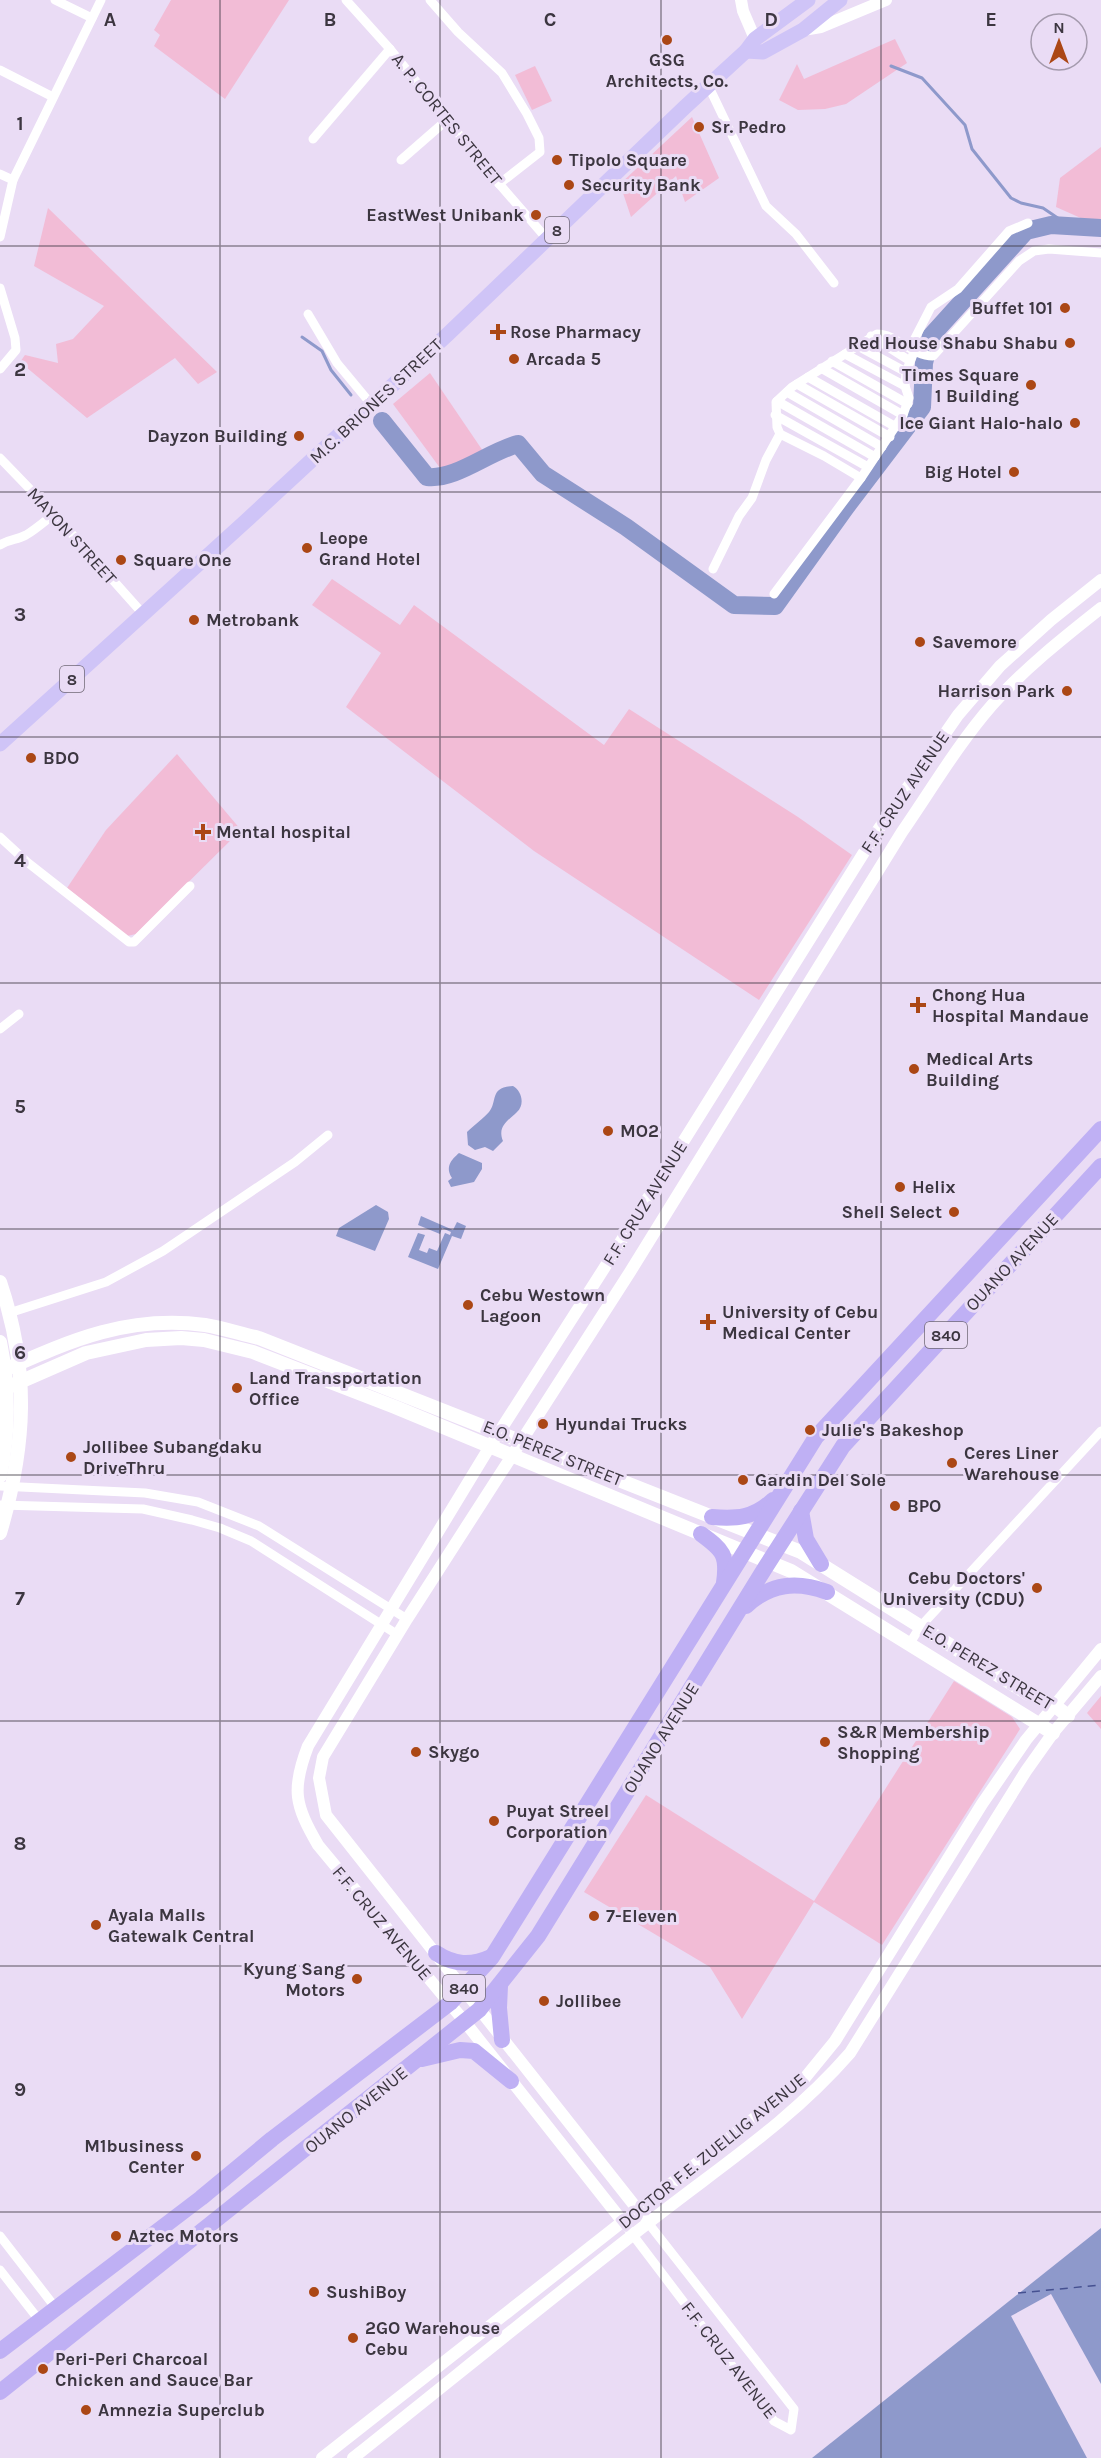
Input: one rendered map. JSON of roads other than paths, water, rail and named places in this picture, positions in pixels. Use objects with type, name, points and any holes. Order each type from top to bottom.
[{"type":"highway","name":"OUANO AVENUE","points":[[0,2351],[201,2198],[272,2139],[450,2003],[463,1990],[492,1957],[816,1437],[1101,1129]]},
{"type":"highway","name":"OUANO AVENUE","points":[[0,2392],[479,2010],[538,1936],[843,1446],[1101,1166]]},
{"type":"highway","points":[[990,1250],[1010,1265]]},
{"type":"highway","points":[[712,1517],[739,1518],[754,1515],[786,1486]]},
{"type":"highway","points":[[801,1511],[806,1539],[821,1564]]},
{"type":"highway","points":[[702,1534],[724,1555],[726,1566],[724,1586]]},
{"type":"highway","points":[[734,1620],[754,1600],[775,1588],[801,1585],[827,1592]]},
{"type":"highway","points":[[436,1953],[457,1963],[481,1962],[492,1957]]},
{"type":"highway","points":[[500,1986],[499,2008],[502,2040]]},
{"type":"highway","points":[[418,2060],[468,2050],[480,2054],[511,2081]]},
{"type":"main road","name":"M.C. BRIONES STREET","points":[[0,744],[144,615],[371,404],[746,51],[755,39],[807,0]]},
{"type":"main road","points":[[746,51],[763,52],[803,30],[840,0]]},
{"type":"main road","points":[[0,1282],[9,1313],[21,1381],[21,1433],[6,1487],[0,1533]]},
{"type":"main road","name":"E.O. PEREZ STREET","points":[[4,1370],[78,1338],[109,1330],[152,1324],[181,1323],[207,1326],[259,1338],[801,1552],[1027,1693],[1054,1706],[1068,1716]]},
{"type":"main road","name":"E.O. PEREZ STREET","points":[[6,1388],[86,1353],[146,1340],[181,1338],[228,1344],[395,1407],[489,1448],[791,1571],[910,1642],[1053,1733]]},
{"type":"main road","points":[[0,1342],[6,1388],[7,1426],[0,1476]]},
{"type":"main road","points":[[289,1366],[294,1352]]},
{"type":"street","points":[[55,0],[92,18]]},
{"type":"street","points":[[0,237],[13,180],[101,0]]},
{"type":"street","name":"A. P. CORTES STREET","points":[[346,0],[547,239]]},
{"type":"street","points":[[430,0],[458,32],[502,73],[535,130],[540,152],[499,184]]},
{"type":"street","points":[[741,0],[743,11],[755,39]]},
{"type":"street","points":[[803,30],[821,27],[886,0]]},
{"type":"street","points":[[313,139],[390,50]]},
{"type":"street","points":[[0,70],[53,97]]},
{"type":"street","points":[[708,85],[766,206],[796,234],[834,283]]},
{"type":"street","points":[[401,160],[448,119]]},
{"type":"street","points":[[0,174],[13,180]]},
{"type":"street","points":[[921,354],[913,342],[931,307],[958,289],[1010,231],[1028,223]]},
{"type":"street","points":[[713,569],[739,516],[752,498],[766,460],[780,434],[776,415],[777,401],[787,392],[871,336],[885,334],[921,354],[937,354],[1019,261],[1034,251],[1101,253]]},
{"type":"street","points":[[0,288],[3,313],[15,338],[16,350],[0,369]]},
{"type":"street","points":[[308,314],[337,363],[371,404]]},
{"type":"street","points":[[871,336],[910,361]]},
{"type":"street","points":[[856,345],[906,372]]},
{"type":"street","points":[[845,354],[905,386]]},
{"type":"street","points":[[774,594],[890,437],[908,404],[909,398],[905,386],[910,361],[921,354]]},
{"type":"street","points":[[832,361],[908,404]]},
{"type":"street","points":[[821,368],[903,415]]},
{"type":"street","points":[[808,377],[896,427]]},
{"type":"street","points":[[797,384],[890,437]]},
{"type":"street","points":[[824,456],[856,389]]},
{"type":"street","points":[[787,392],[882,447]]},
{"type":"street","points":[[777,401],[875,457]]},
{"type":"street","points":[[776,415],[868,467]]},
{"type":"street","points":[[780,434],[861,478]]},
{"type":"street","name":"MAYON STREET","points":[[0,458],[54,514],[144,615]]},
{"type":"street","points":[[0,545],[10,538],[18,539],[27,535],[54,514]]},
{"type":"street","name":"F.F. CRUZ AVENUE","points":[[1101,580],[1051,620],[1000,666],[958,715],[878,830],[489,1448],[308,1746],[298,1771],[296,1796],[302,1819],[318,1845],[450,2003],[623,2222],[774,2421],[791,2430],[794,2409],[326,1815],[319,1778],[323,1757],[407,1619],[524,1441],[935,783],[991,706],[1027,669],[1101,608]]},
{"type":"street","points":[[0,837],[27,862],[129,942],[134,942],[190,886]]},
{"type":"street","points":[[0,1029],[19,1014]]},
{"type":"street","points":[[9,1313],[106,1282],[163,1251],[295,1162],[328,1135]]},
{"type":"street","points":[[910,1642],[920,1627],[1101,1431]]},
{"type":"street","points":[[6,1487],[146,1493],[198,1502],[259,1526],[407,1619]]},
{"type":"street","points":[[4,1505],[143,1509],[220,1528],[251,1541],[398,1635]]},
{"type":"street","name":"DOCTOR F.E. ZUELLIG AVENUE","points":[[322,2458],[804,2079],[835,2042],[982,1804],[1038,1724],[1101,1649]]},
{"type":"street","name":"DOCTOR F.E. ZUELLIG AVENUE","points":[[352,2458],[648,2223],[753,2145],[810,2097],[850,2053],[1003,1808],[1053,1733],[1101,1676]]},
{"type":"street","points":[[0,2236],[56,2307]]},
{"type":"street","points":[[0,2270],[39,2320]]},
{"type":"water","points":[[513,1086],[522,1102],[519,1109],[502,1128],[503,1141],[493,1151],[485,1147],[475,1150],[468,1145],[467,1132],[489,1112],[495,1095],[500,1089]]},
{"type":"water","points":[[459,1153],[482,1163],[482,1169],[474,1182],[451,1187],[448,1181],[452,1178],[449,1167],[451,1161]]},
{"type":"water","points":[[376,1205],[388,1212],[389,1219],[375,1251],[336,1236],[339,1228]]},
{"type":"water","points":[[421,1216],[453,1230],[457,1222],[466,1226],[461,1239],[452,1236],[438,1269],[408,1257],[418,1233],[425,1235],[419,1250],[427,1253],[429,1248],[437,1251],[445,1233],[450,1235],[451,1232],[442,1228],[440,1234],[418,1225]]},
{"type":"water","points":[[1101,2228],[1101,2458],[812,2458]]},
{"type":"waterway","points":[[891,66],[922,78],[965,125],[972,149],[1011,198],[1043,208],[1068,225]]},
{"type":"waterway","points":[[382,421],[427,477],[438,477],[461,470],[518,444],[543,474],[626,527],[734,605],[775,606],[922,407],[924,363],[931,336],[1026,231],[1051,225],[1101,228]]},
{"type":"waterway","points":[[302,337],[322,351],[331,370],[351,395]]},
{"type":"place","name":"GSG Architects, Co.","points":[[667,40]]},
{"type":"place","name":"Sr. Pedro","points":[[699,127]]},
{"type":"place","name":"Tipolo Square","points":[[557,160]]},
{"type":"place","name":"Security Bank","points":[[569,185]]},
{"type":"place","name":"EastWest Unibank","points":[[536,215]]},
{"type":"place","name":"Buffet 101","points":[[1065,308]]},
{"type":"place","name":"Rose Pharmacy","points":[[498,332]]},
{"type":"place","name":"Red House Shabu Shabu","points":[[1070,343]]},
{"type":"place","name":"Arcada 5","points":[[514,359]]},
{"type":"place","name":"Times Square 1 Building","points":[[1031,385]]},
{"type":"place","name":"Ice Giant Halo-halo","points":[[1075,423]]},
{"type":"place","name":"Dayzon Building","points":[[299,436]]},
{"type":"place","name":"Big Hotel","points":[[1014,472]]},
{"type":"place","name":"Leope Grand Hotel","points":[[307,548]]},
{"type":"place","name":"Square One","points":[[121,560]]},
{"type":"place","name":"Metrobank","points":[[194,620]]},
{"type":"place","name":"Savemore","points":[[920,642]]},
{"type":"place","name":"Harrison Park","points":[[1067,691]]},
{"type":"place","name":"BDO","points":[[31,758]]},
{"type":"place","name":"Mental hospital","points":[[203,832]]},
{"type":"place","name":"Chong Hua Hospital Mandaue","points":[[918,1005]]},
{"type":"place","name":"Medical Arts Building","points":[[914,1069]]},
{"type":"place","name":"MO2","points":[[608,1131]]},
{"type":"place","name":"Helix","points":[[900,1187]]},
{"type":"place","name":"Shell Select","points":[[954,1212]]},
{"type":"place","name":"Cebu Westown Lagoon","points":[[468,1305]]},
{"type":"place","name":"University of Cebu Medical Center","points":[[708,1322]]},
{"type":"place","name":"Land Transportation Office","points":[[237,1388]]},
{"type":"place","name":"Hyundai Trucks","points":[[543,1424]]},
{"type":"place","name":"Julie's Bakeshop","points":[[810,1430]]},
{"type":"place","name":"Jollibee Subangdaku DriveThru","points":[[71,1457]]},
{"type":"place","name":"Ceres Liner Warehouse","points":[[952,1463]]},
{"type":"place","name":"Gardin Del Sole","points":[[743,1480]]},
{"type":"place","name":"BPO","points":[[895,1506]]},
{"type":"place","name":"Cebu Doctors' University (CDU)","points":[[1037,1588]]},
{"type":"place","name":"S&R Membership Shopping","points":[[825,1742]]},
{"type":"place","name":"Skygo","points":[[416,1752]]},
{"type":"place","name":"Puyat Streel Corporation","points":[[494,1821]]},
{"type":"place","name":"7-Eleven","points":[[594,1916]]},
{"type":"place","name":"Ayala Malls Gatewalk Central","points":[[96,1925]]},
{"type":"place","name":"Kyung Sang Motors","points":[[357,1979]]},
{"type":"place","name":"Jollibee","points":[[544,2001]]},
{"type":"place","name":"M1business Center","points":[[196,2156]]},
{"type":"place","name":"Aztec Motors","points":[[116,2236]]},
{"type":"place","name":"SushiBoy","points":[[314,2292]]},
{"type":"place","name":"2GO Warehouse Cebu","points":[[353,2338]]},
{"type":"place","name":"Peri-Peri Charcoal Chicken and Sauce Bar","points":[[43,2369]]},
{"type":"place","name":"Amnezia Superclub","points":[[86,2410]]}]
